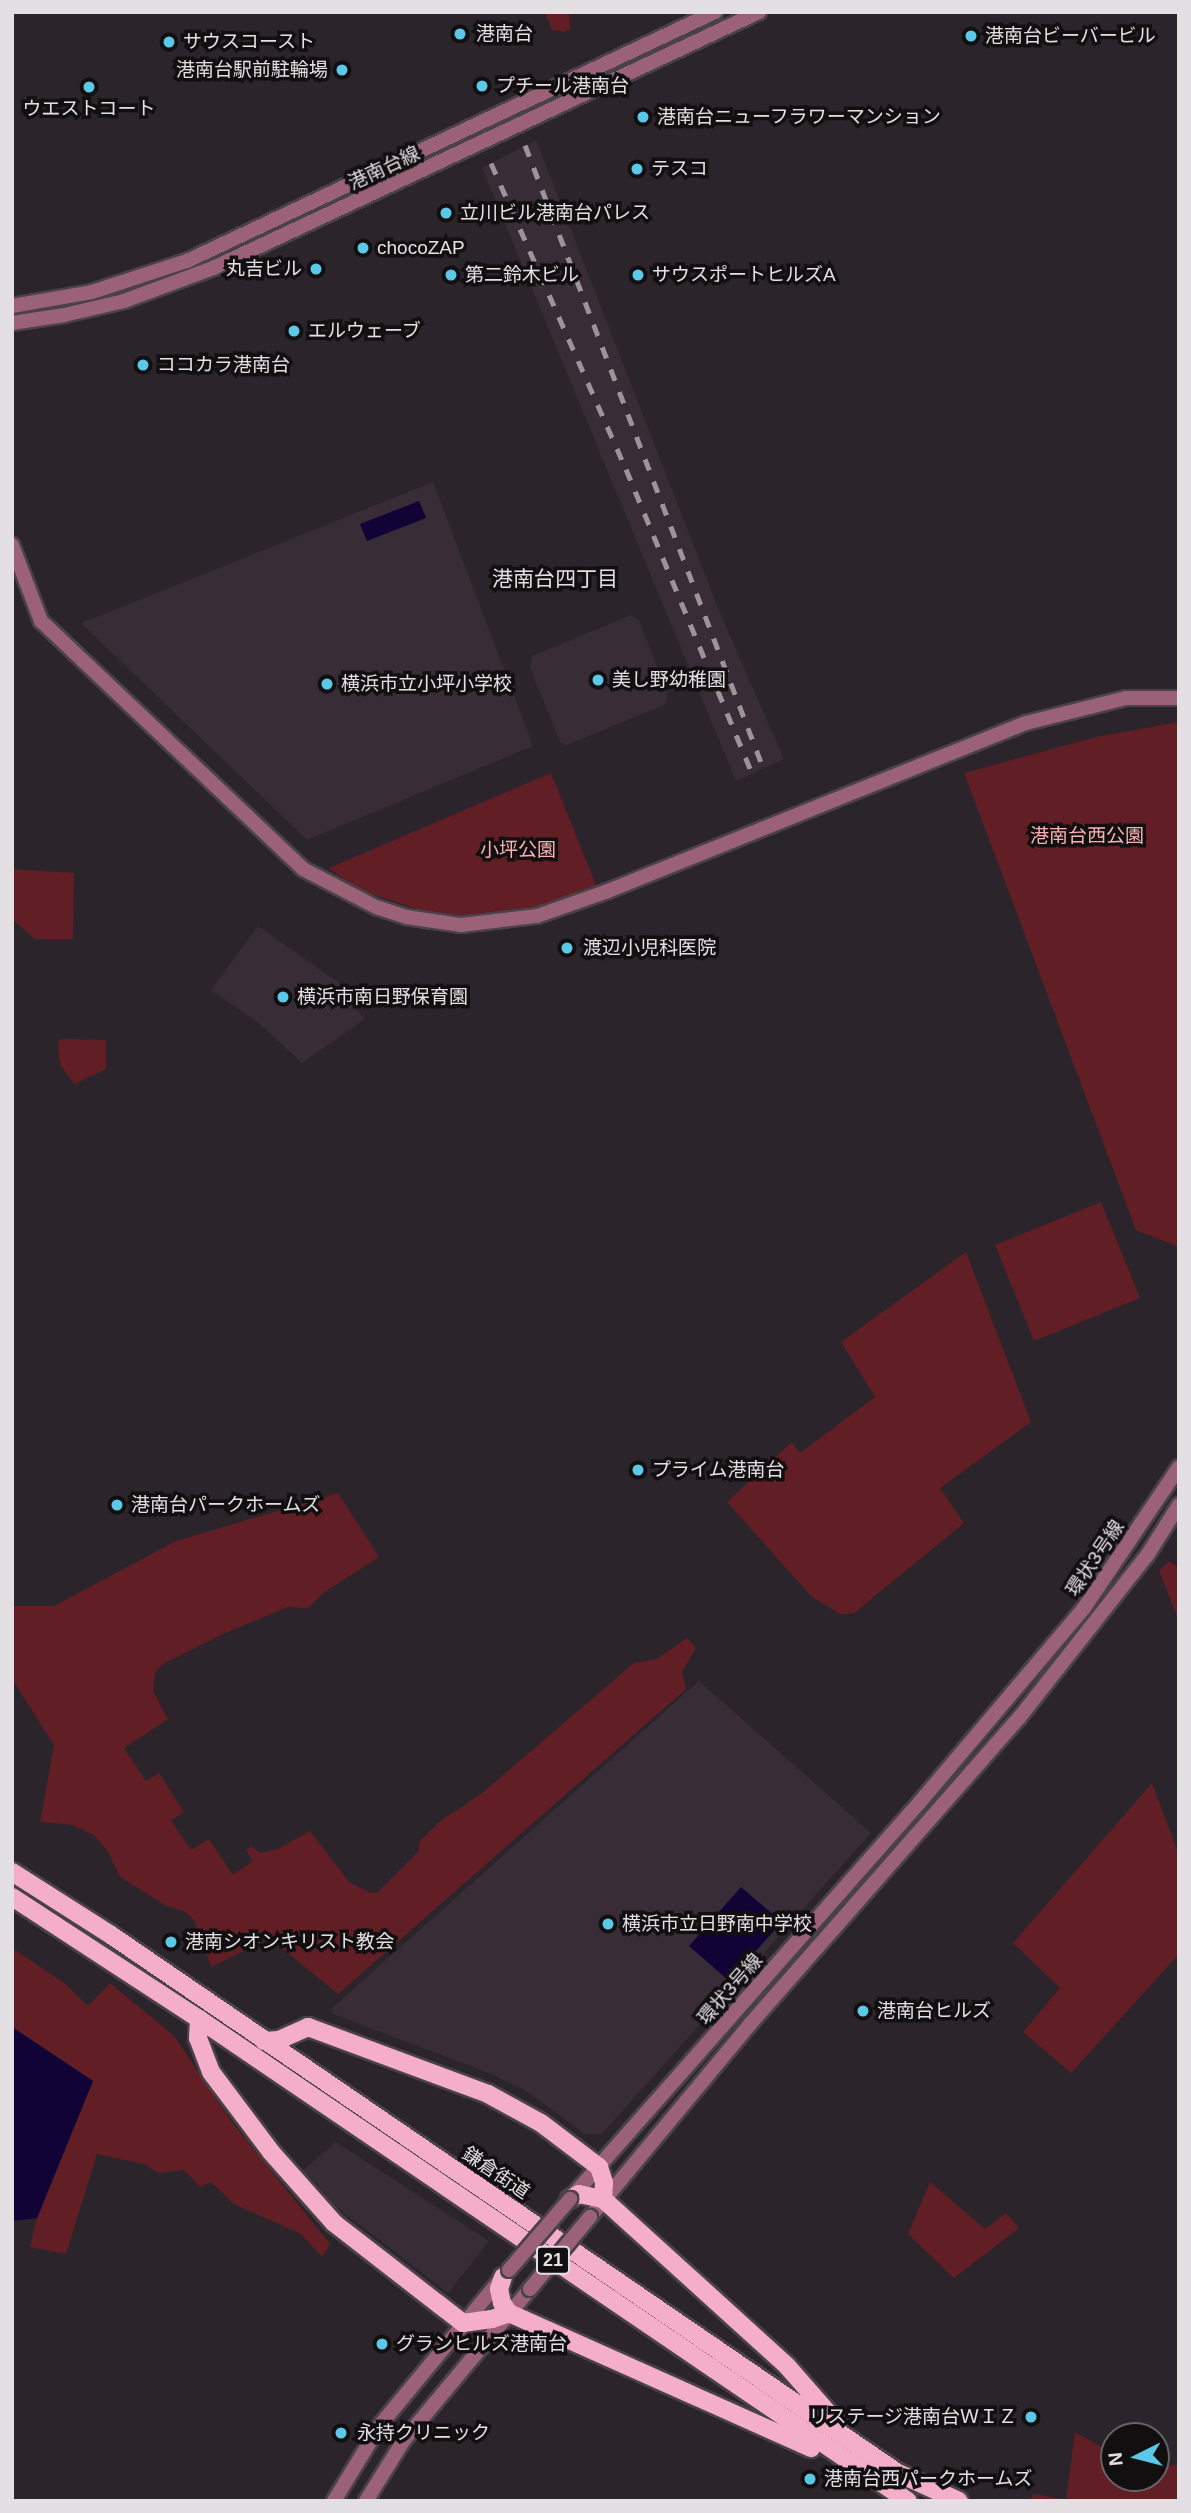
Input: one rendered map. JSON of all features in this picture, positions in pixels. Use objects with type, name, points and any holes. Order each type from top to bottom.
[{"type":"main road","name":"鎌倉街道","points":[[12,1872],[898,2473],[959,2501]]},
{"type":"main road","name":"鎌倉街道","points":[[12,1896],[199,2019],[908,2501]]},
{"type":"main road","points":[[199,2019],[198,2038],[211,2072],[271,2152],[334,2223],[463,2323],[492,2319],[509,2313],[502,2303],[499,2290],[506,2274]]},
{"type":"main road","points":[[264,2041],[279,2040],[309,2027],[488,2094],[541,2123],[599,2167],[604,2182],[603,2199],[579,2194],[570,2199]]},
{"type":"main road","name":"21","points":[[603,2199],[787,2366],[857,2445]]},
{"type":"main road","name":"21","points":[[509,2313],[859,2470]]},
{"type":"street","name":"港南台線","points":[[12,306],[92,292],[187,261],[715,12]]},
{"type":"street","name":"港南台線","points":[[12,323],[64,315],[124,301],[213,268],[759,12]]},
{"type":"street","points":[[12,545],[41,621],[303,869],[376,907],[406,917],[461,925],[537,916],[608,891],[1026,723],[1126,698],[1179,698]]},
{"type":"street","name":"環状3号線","points":[[334,2501],[381,2424],[463,2323],[920,1802],[1084,1608],[1179,1467]]},
{"type":"street","name":"環状3号線","points":[[366,2501],[404,2440],[603,2199],[750,2024],[1019,1718],[1148,1554],[1179,1505]]},
{"type":"shaded area","points":[[536,140],[720,613],[784,759],[736,781],[482,168]]},
{"type":"shaded area","name":"横浜市立小坪小学校","points":[[433,482],[533,746],[307,840],[81,623]]},
{"type":"shaded area","points":[[419,501],[426,518],[367,541],[360,524]]},
{"type":"shaded area","name":"美し野幼稚園","points":[[631,615],[639,620],[667,693],[667,701],[664,705],[567,745],[560,742],[530,668],[532,656]]},
{"type":"shaded area","name":"横浜市南日野保育園","points":[[258,926],[339,983],[350,1003],[365,1019],[302,1063],[260,1024],[211,990]]},
{"type":"shaded area","name":"横浜市立日野南中学校","points":[[699,1681],[871,1833],[602,2134],[585,2134],[526,2091],[489,2073],[333,2014],[332,2008]]},
{"type":"shaded area","points":[[741,1887],[782,1922],[729,1981],[689,1946]]},
{"type":"shaded area","points":[[12,2027],[93,2081],[37,2218],[12,2221]]},
{"type":"shaded area","points":[[336,2142],[489,2241],[448,2293],[331,2203],[316,2183],[302,2171]]},
{"type":"green space","points":[[545,12],[569,12],[570,29],[564,32],[552,30]]},
{"type":"green space","name":"港南台西公園","points":[[1179,722],[1179,1247],[1136,1230],[964,773],[1096,737]]},
{"type":"green space","name":"小坪公園","points":[[551,773],[596,885],[544,905],[487,916],[457,916],[419,910],[372,894],[349,883],[329,868]]},
{"type":"green space","points":[[12,869],[74,873],[73,939],[35,939],[12,919]]},
{"type":"green space","points":[[61,1039],[106,1040],[106,1069],[74,1084],[60,1064],[58,1042]]},
{"type":"green space","points":[[1101,1202],[1140,1298],[1034,1341],[995,1245]]},
{"type":"green space","points":[[966,1252],[1031,1422],[940,1488],[964,1523],[854,1613],[840,1614],[812,1597],[727,1502],[792,1442],[800,1453],[875,1397],[841,1342]]},
{"type":"green space","points":[[338,1493],[379,1557],[323,1593],[308,1608],[288,1607],[225,1633],[165,1663],[155,1672],[153,1691],[168,1719],[124,1748],[146,1781],[159,1773],[184,1812],[171,1820],[191,1850],[209,1839],[233,1875],[253,1861],[246,1850],[251,1846],[260,1853],[278,1849],[310,1831],[349,1882],[371,1893],[377,1893],[418,1852],[420,1841],[439,1822],[481,1794],[634,1663],[657,1659],[687,1638],[696,1648],[682,1672],[686,1689],[338,1994],[270,1938],[211,1967],[194,1920],[186,1912],[165,1905],[120,1877],[107,1850],[94,1835],[73,1825],[40,1822],[54,1745],[12,1679],[12,1606],[54,1606],[176,1541]]},
{"type":"green space","points":[[1169,1561],[1179,1568],[1179,1621],[1159,1571]]},
{"type":"green space","points":[[1152,1783],[1179,1855],[1179,1954],[1071,2073],[1023,2032],[1060,1988],[1013,1943]]},
{"type":"green space","points":[[12,1948],[64,1983],[88,2006],[110,1983],[174,2036],[231,2121],[330,2244],[322,2257],[301,2234],[234,2204],[211,2182],[200,2187],[184,2170],[158,2173],[144,2164],[97,2154],[66,2254],[30,2247],[37,2218],[93,2081],[12,2027]]},
{"type":"green space","points":[[930,2182],[985,2229],[1006,2213],[1019,2228],[954,2278],[908,2234]]},
{"type":"green space","points":[[1075,2432],[1100,2446],[1100,2492],[1170,2492],[1170,2466],[1179,2465],[1179,2498],[1168,2501],[1028,2501],[1034,2494],[1066,2500]]},
{"type":"railway","points":[[525,145],[764,770]]},
{"type":"railway","points":[[491,163],[626,469],[753,775]]},
{"type":"place","name":"港南台","points":[[460,34]]},
{"type":"place","name":"港南台ビーバービル","points":[[971,36]]},
{"type":"place","name":"サウスコースト","points":[[169,42]]},
{"type":"place","name":"港南台駅前駐輪場","points":[[342,70]]},
{"type":"place","name":"プチール港南台","points":[[482,86]]},
{"type":"place","name":"ウエストコート","points":[[89,87]]},
{"type":"place","name":"港南台ニューフラワーマンション","points":[[643,117]]},
{"type":"place","name":"テスコ","points":[[637,169]]},
{"type":"place","name":"立川ビル港南台パレス","points":[[446,213]]},
{"type":"place","name":"chocoZAP","points":[[363,248]]},
{"type":"place","name":"丸吉ビル","points":[[316,269]]},
{"type":"place","name":"第二鈴木ビル","points":[[451,275]]},
{"type":"place","name":"サウスポートヒルズA","points":[[638,275]]},
{"type":"place","name":"エルウェーブ","points":[[294,331]]},
{"type":"place","name":"ココカラ港南台","points":[[143,365]]},
{"type":"place","name":"美し野幼稚園","points":[[598,680]]},
{"type":"place","name":"横浜市立小坪小学校","points":[[327,684]]},
{"type":"place","name":"渡辺小児科医院","points":[[567,948]]},
{"type":"place","name":"横浜市南日野保育園","points":[[283,997]]},
{"type":"place","name":"プライム港南台","points":[[638,1470]]},
{"type":"place","name":"港南台パークホームズ","points":[[117,1505]]},
{"type":"place","name":"横浜市立日野南中学校","points":[[608,1924]]},
{"type":"place","name":"港南シオンキリスト教会","points":[[171,1942]]},
{"type":"place","name":"港南台ヒルズ","points":[[863,2011]]},
{"type":"place","name":"グランヒルズ港南台","points":[[382,2344]]},
{"type":"place","name":"リステージ港南台ＷＩＺ","points":[[1031,2417]]},
{"type":"place","name":"永持クリニック","points":[[341,2433]]},
{"type":"place","name":"港南台西パークホームズ","points":[[810,2479]]},
{"type":"district","name":"港南台四丁目","points":[[555,579]]}]
